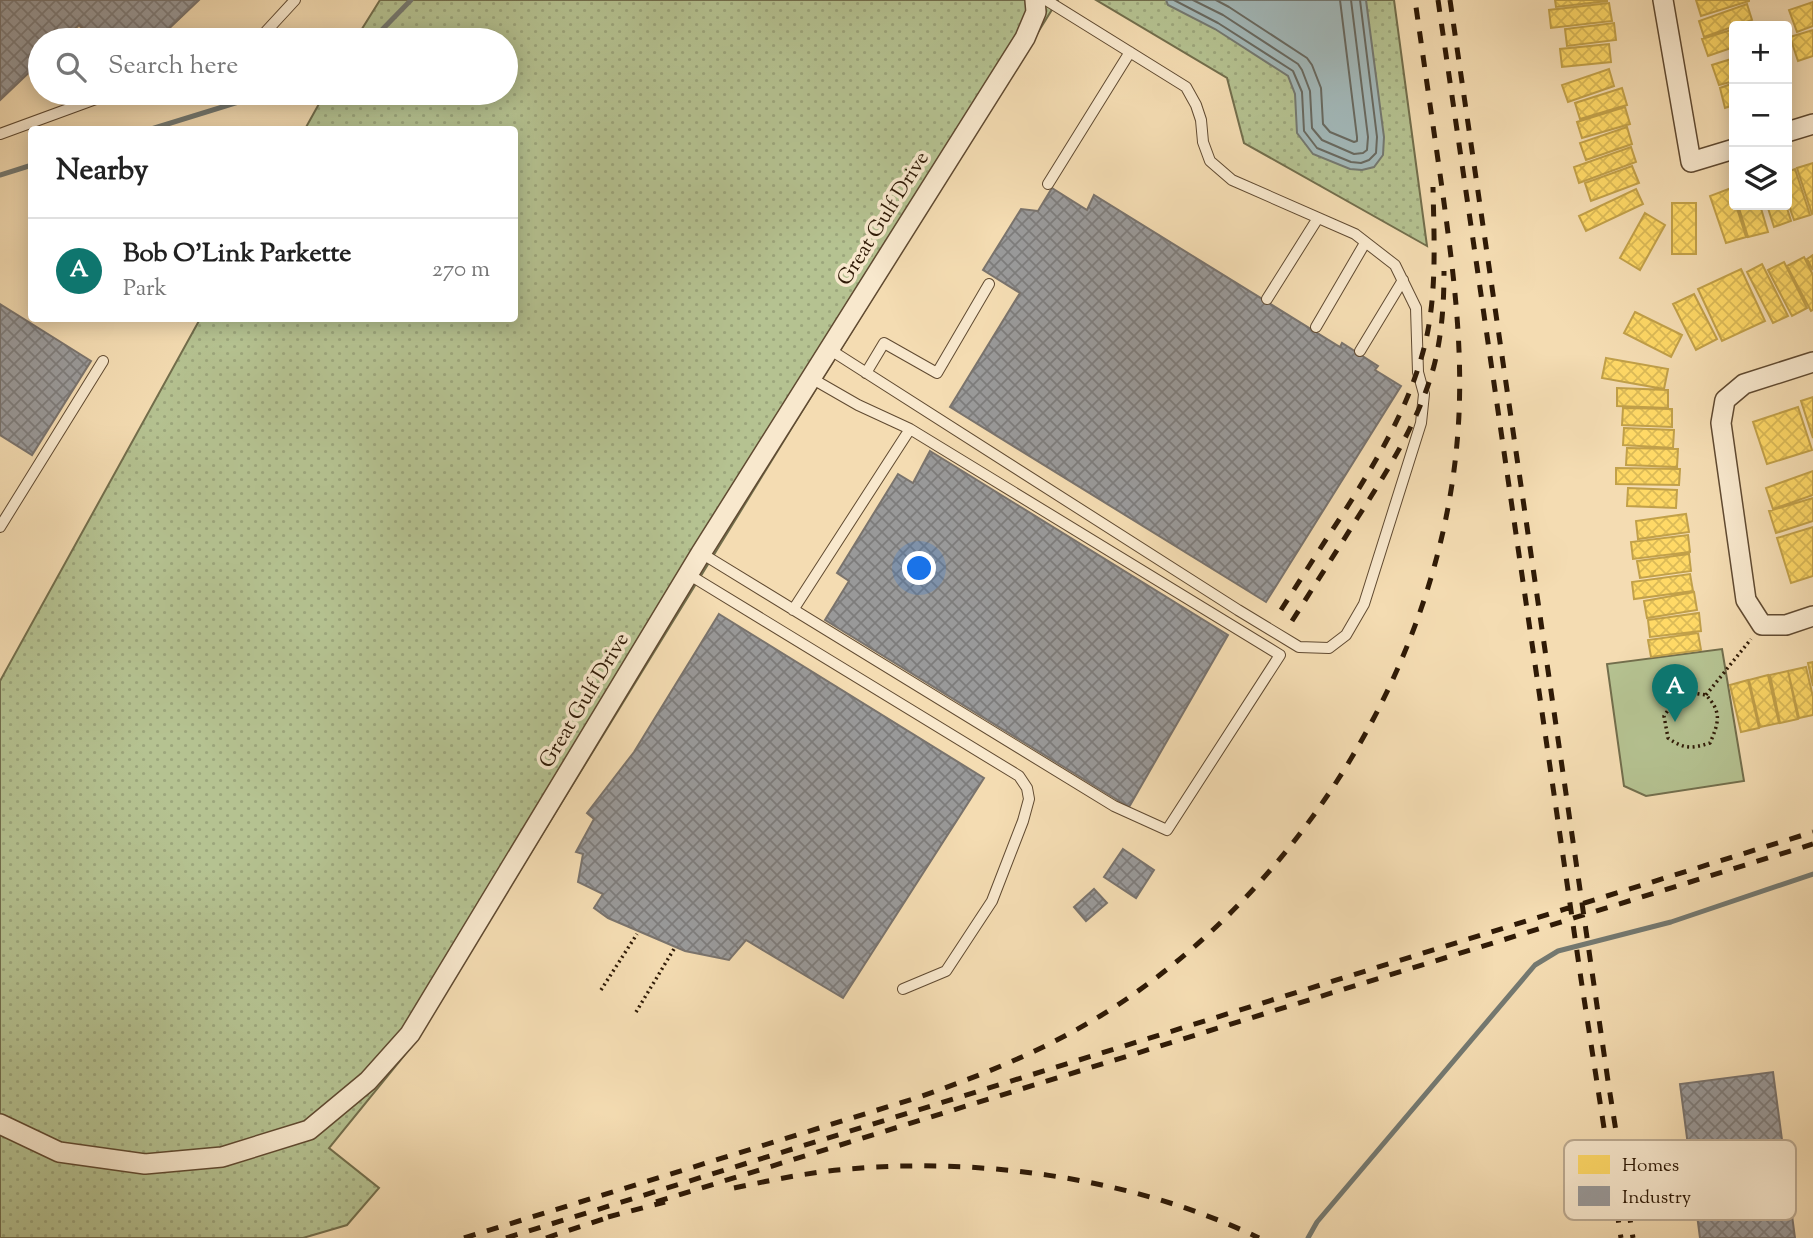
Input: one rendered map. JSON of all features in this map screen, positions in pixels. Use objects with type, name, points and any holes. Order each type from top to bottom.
[{"type":"street","name":"Great Gulf Drive","points":[[0,1124],[59,1152],[145,1164],[222,1157],[309,1130],[368,1081],[410,1034],[688,574],[1025,38],[1036,12],[1035,0]]},
{"type":"street","points":[[1664,0],[1691,162],[1729,151]]},
{"type":"street","points":[[1792,130],[1813,124]]},
{"type":"street","points":[[1813,362],[1744,383],[1725,400],[1721,423],[1746,600],[1762,625],[1786,625],[1813,616]]},
{"type":"lane","points":[[269,28],[295,0]]},
{"type":"lane","points":[[829,349],[1299,647],[1329,648],[1346,635],[1364,604],[1421,424],[1424,394],[1418,372],[1416,308],[1403,280],[1395,265],[1355,234],[1232,180],[1210,161],[1203,142],[1196,104],[1186,87],[1046,0]]},
{"type":"lane","points":[[1048,184],[1130,52]]},
{"type":"lane","points":[[0,134],[79,105]]},
{"type":"lane","points":[[1266,299],[1318,218]]},
{"type":"lane","points":[[1316,327],[1365,243]]},
{"type":"lane","points":[[1360,351],[1403,280]]},
{"type":"lane","points":[[866,373],[884,343],[937,373],[989,284]]},
{"type":"lane","points":[[0,527],[103,360]]},
{"type":"lane","points":[[701,553],[1114,806],[1167,831],[1279,655],[910,429],[858,405],[811,377]]},
{"type":"lane","points":[[793,610],[910,429]]},
{"type":"lane","points":[[688,574],[1019,776],[1027,788],[1029,799],[1023,821],[992,901],[946,971],[903,989]]},
{"type":"path","points":[[1706,695],[1762,625]]},
{"type":"path","points":[[1692,693],[1706,695],[1715,705],[1719,724],[1710,743],[1695,748],[1680,747],[1668,738],[1664,716],[1675,700],[1692,693]]},
{"type":"path","points":[[601,990],[637,934]]},
{"type":"path","points":[[636,1012],[674,949]]},
{"type":"green space","points":[[380,0],[1058,0],[412,1046],[329,1148],[379,1188],[347,1225],[303,1238],[0,1238],[0,681],[198,322],[518,322],[518,126],[307,126],[318,105],[518,105],[518,28],[362,28]]},
{"type":"green space","points":[[1096,0],[1394,0],[1427,246],[1244,143],[1227,78]]},
{"type":"green space","points":[[1722,649],[1744,781],[1646,796],[1624,786],[1607,664]]},
{"type":"water","points":[[1166,0],[1366,0],[1384,137],[1383,155],[1374,167],[1350,169],[1313,154],[1297,133],[1295,94],[1288,76],[1215,29],[1168,5]]},
{"type":"building: Homes","points":[[1555,0],[1607,0],[1607,1],[1556,7]]},
{"type":"building: Homes","points":[[1696,0],[1749,0],[1749,1],[1701,16]]},
{"type":"building: Homes","points":[[1813,2],[1813,26],[1797,32],[1789,10]]},
{"type":"building: Homes","points":[[1609,3],[1612,21],[1551,28],[1549,10]]},
{"type":"building: Homes","points":[[1747,4],[1752,20],[1729,21],[1729,28],[1704,37],[1699,21]]},
{"type":"building: Homes","points":[[1614,23],[1616,40],[1567,46],[1565,29]]},
{"type":"building: Homes","points":[[1813,30],[1813,56],[1798,61],[1792,36]]},
{"type":"building: Homes","points":[[1729,31],[1729,49],[1708,56],[1702,39]]},
{"type":"building: Homes","points":[[1609,44],[1611,62],[1562,67],[1560,49]]},
{"type":"building: Homes","points":[[1729,60],[1729,82],[1719,85],[1712,65]]},
{"type":"building: Homes","points":[[1609,69],[1614,86],[1568,102],[1562,85]]},
{"type":"building: Homes","points":[[1729,85],[1729,107],[1725,108],[1720,88]]},
{"type":"building: Homes","points":[[1622,88],[1627,105],[1580,119],[1575,103]]},
{"type":"building: Homes","points":[[1625,107],[1630,124],[1582,138],[1577,122]]},
{"type":"building: Homes","points":[[1627,127],[1632,144],[1586,160],[1580,143]]},
{"type":"building: Homes","points":[[1631,147],[1636,162],[1579,183],[1574,167]]},
{"type":"building: Homes","points":[[1813,163],[1813,213],[1812,214],[1797,168]]},
{"type":"building: Homes","points":[[1632,166],[1639,183],[1591,201],[1585,183]]},
{"type":"building: Homes","points":[[1795,169],[1810,215],[1794,220],[1790,210],[1792,170]]},
{"type":"building: Homes","points":[[1636,189],[1643,204],[1586,231],[1579,216]]},
{"type":"building: Homes","points":[[1729,189],[1729,210],[1738,210],[1746,237],[1726,243],[1710,196]]},
{"type":"building: Homes","points":[[1672,203],[1696,203],[1696,254],[1672,254]]},
{"type":"building: Homes","points":[[1740,210],[1761,210],[1768,232],[1748,237]]},
{"type":"building: Homes","points":[[1769,210],[1788,210],[1791,221],[1774,227]]},
{"type":"building: Homes","points":[[1645,213],[1665,225],[1640,270],[1620,258]]},
{"type":"building: Homes","points":[[1813,255],[1813,270],[1807,259]]},
{"type":"building: Homes","points":[[1804,257],[1813,275],[1811,311],[1787,266]]},
{"type":"building: Homes","points":[[1784,262],[1807,308],[1792,316],[1768,270]]},
{"type":"building: Homes","points":[[1762,264],[1788,316],[1773,323],[1747,272]]},
{"type":"building: Homes","points":[[1741,269],[1765,321],[1722,341],[1698,289]]},
{"type":"building: Homes","points":[[1694,294],[1717,339],[1696,350],[1673,304]]},
{"type":"building: Homes","points":[[1635,312],[1682,335],[1671,357],[1624,333]]},
{"type":"building: Homes","points":[[1606,358],[1668,369],[1664,389],[1602,378]]},
{"type":"building: Homes","points":[[1617,388],[1668,390],[1668,408],[1617,406]]},
{"type":"building: Homes","points":[[1813,397],[1813,438],[1801,401]]},
{"type":"building: Homes","points":[[1798,407],[1812,450],[1767,464],[1753,422]]},
{"type":"building: Homes","points":[[1623,408],[1672,409],[1672,427],[1622,425]]},
{"type":"building: Homes","points":[[1624,428],[1674,430],[1673,448],[1623,445]]},
{"type":"building: Homes","points":[[1627,448],[1678,449],[1677,467],[1626,465]]},
{"type":"building: Homes","points":[[1616,468],[1680,469],[1679,485],[1616,484]]},
{"type":"building: Homes","points":[[1813,471],[1813,495],[1773,509],[1766,488]]},
{"type":"building: Homes","points":[[1628,488],[1677,490],[1676,508],[1627,506]]},
{"type":"building: Homes","points":[[1813,498],[1813,521],[1776,533],[1769,511]]},
{"type":"building: Homes","points":[[1686,514],[1689,532],[1638,539],[1636,521]]},
{"type":"building: Homes","points":[[1813,527],[1813,576],[1791,583],[1777,538]]},
{"type":"building: Homes","points":[[1688,535],[1690,552],[1633,559],[1631,542]]},
{"type":"building: Homes","points":[[1689,554],[1691,571],[1640,578],[1637,561]]},
{"type":"building: Homes","points":[[1690,574],[1693,591],[1634,599],[1632,582]]},
{"type":"building: Homes","points":[[1694,592],[1697,610],[1647,618],[1644,601]]},
{"type":"building: Homes","points":[[1699,613],[1701,631],[1650,637],[1648,620]]},
{"type":"building: Homes","points":[[1698,633],[1701,650],[1651,657],[1648,640]]},
{"type":"building: Homes","points":[[1813,662],[1813,686],[1808,663]]},
{"type":"building: Homes","points":[[1806,667],[1813,697],[1813,715],[1799,718],[1788,671]]},
{"type":"building: Homes","points":[[1788,671],[1798,719],[1780,723],[1770,675]]},
{"type":"building: Homes","points":[[1768,675],[1779,723],[1760,727],[1749,680]]},
{"type":"building: Homes","points":[[1748,680],[1759,728],[1741,732],[1730,685]]},
{"type":"building: Industry","points":[[0,0],[199,0],[170,28],[82,28],[79,25],[76,28],[28,28],[28,73],[0,100]]},
{"type":"building: Industry","points":[[1052,188],[1087,210],[1094,195],[1340,347],[1342,343],[1378,366],[1375,370],[1401,386],[1266,602],[950,407],[1020,293],[983,270],[1021,209],[1038,211]]},
{"type":"building: Industry","points":[[0,304],[91,361],[32,455],[0,435]]},
{"type":"building: Industry","points":[[930,451],[1228,635],[1129,807],[825,620],[849,581],[837,573],[898,474],[913,483]]},
{"type":"building: Industry","points":[[719,614],[984,778],[843,998],[746,940],[729,960],[685,951],[608,918],[594,908],[603,894],[578,882],[583,854],[576,852],[594,819],[587,813],[634,752]]},
{"type":"building: Industry","points":[[1123,849],[1154,870],[1136,898],[1104,877]]},
{"type":"building: Industry","points":[[1094,889],[1107,903],[1086,921],[1074,907]]},
{"type":"building: Industry","points":[[1773,1072],[1782,1140],[1687,1140],[1680,1084]]},
{"type":"building: Industry","points":[[1698,1220],[1793,1220],[1795,1238],[1700,1238]]},
{"type":"waterway","points":[[384,28],[411,0]]},
{"type":"waterway","points":[[161,126],[229,105]]},
{"type":"waterway","points":[[0,175],[28,166]]},
{"type":"waterway","points":[[1308,1238],[1317,1222],[1535,965],[1558,951],[1671,922],[1813,874]]},
{"type":"railway","points":[[464,1238],[913,1099],[992,1070],[1043,1047],[1116,1006],[1184,955],[1247,896],[1303,830],[1352,757],[1393,680],[1424,599],[1446,516],[1458,431],[1460,370],[1453,279],[1415,0]]},
{"type":"railway","points":[[1438,0],[1606,1140]]},
{"type":"railway","points":[[1450,0],[1617,1140]]},
{"type":"railway","points":[[1281,610],[1369,471],[1403,408],[1420,364],[1432,302],[1433,187]]},
{"type":"railway","points":[[1292,621],[1380,481],[1420,406],[1439,342],[1444,271]]},
{"type":"railway","points":[[506,1238],[1813,832]]},
{"type":"railway","points":[[656,1202],[1813,844]]},
{"type":"railway","points":[[734,1188],[805,1174],[849,1169],[953,1166],[1006,1170],[1111,1187],[1212,1218],[1259,1238]]},
{"type":"railway","points":[[608,1217],[665,1202]]},
{"type":"railway","points":[[546,1238],[615,1215]]},
{"type":"railway","points":[[1618,1220],[1621,1238]]},
{"type":"railway","points":[[1630,1220],[1633,1238]]},
{"type":"place","name":"Bob O'Link Parkette","points":[[1675,722]]}]
